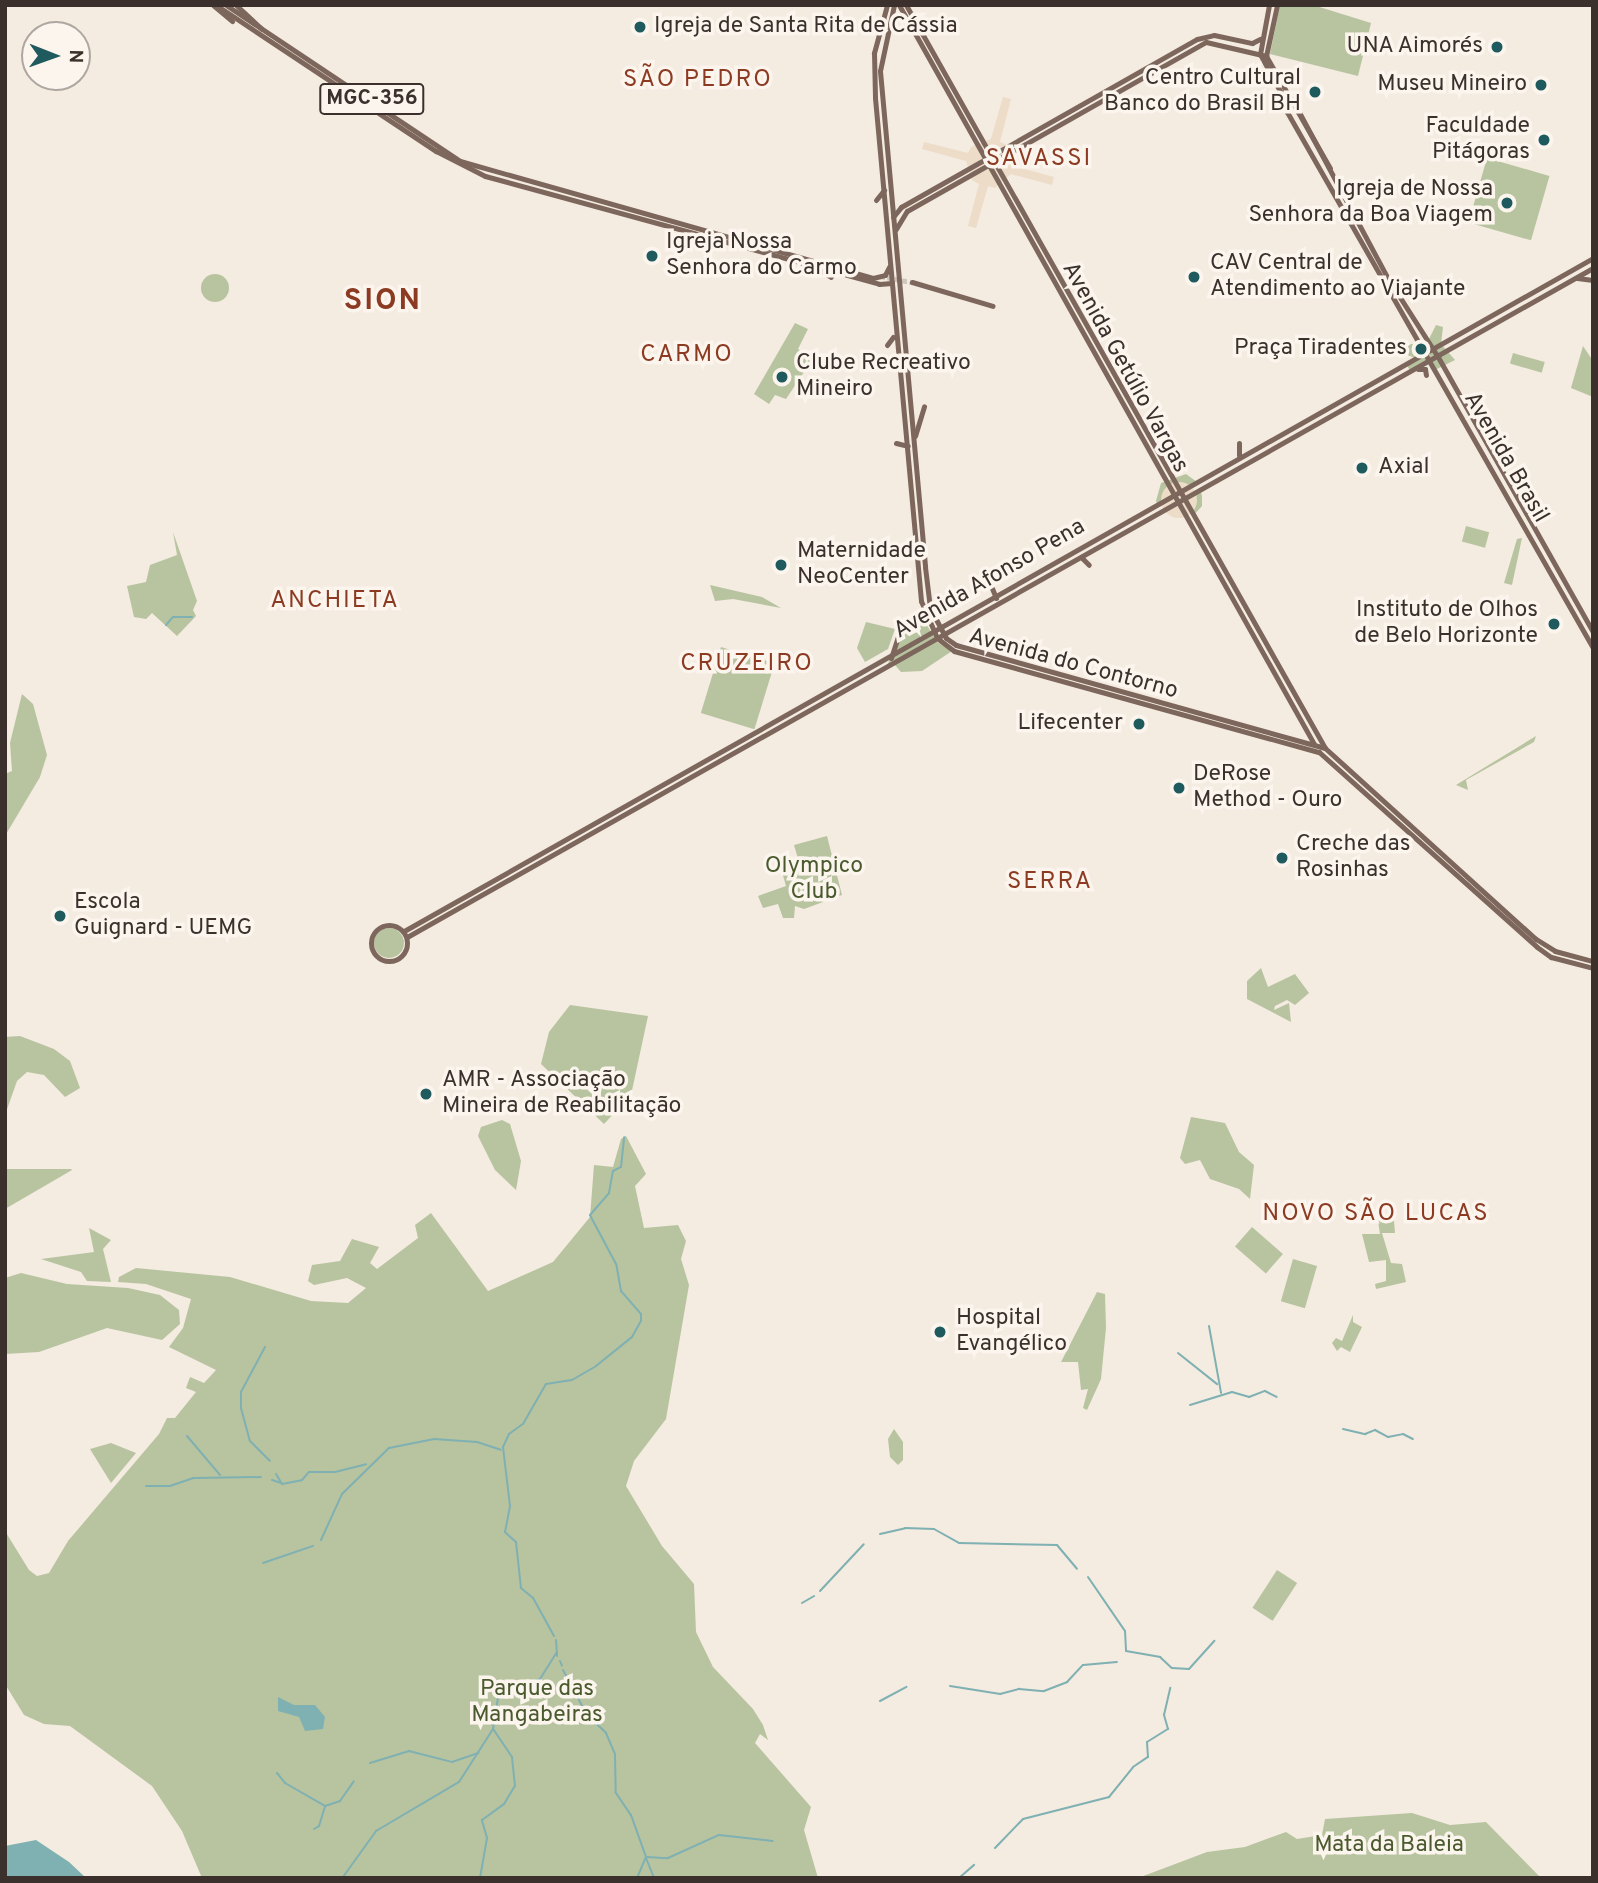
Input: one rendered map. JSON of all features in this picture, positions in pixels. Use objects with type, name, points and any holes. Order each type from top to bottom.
[{"type":"main road","points":[[236,5],[247,23]]},
{"type":"main road","points":[[887,5],[873,70],[895,327],[927,610],[939,633]]},
{"type":"main road","points":[[1263,55],[1260,39],[1269,5]]},
{"type":"main road","points":[[1263,55],[1277,5]]},
{"type":"main road","points":[[900,6],[892,13],[880,71],[910,448]]},
{"type":"main road","name":"Avenida Getúlio Vargas","points":[[900,6],[949,85],[1076,326],[1177,492]]},
{"type":"main road","points":[[220,7],[263,34]]},
{"type":"main road","points":[[220,7],[263,34]]},
{"type":"main road","name":"MGC-356","points":[[263,34],[449,159],[535,190],[582,197],[700,234],[790,254],[878,279],[890,264]]},
{"type":"main road","name":"MGC-356","points":[[263,34],[460,161],[559,194],[809,265],[879,284],[892,283]]},
{"type":"main road","points":[[888,229],[901,207],[1173,62],[1206,39]]},
{"type":"main road","points":[[894,236],[907,211],[1060,115],[1206,39],[1252,43],[1260,39]]},
{"type":"main road","points":[[1206,39],[1263,55]]},
{"type":"main road","name":"Avenida Brasil","points":[[1263,55],[1389,278]]},
{"type":"main road","points":[[1173,62],[1175,70]]},
{"type":"main road","points":[[949,85],[958,82]]},
{"type":"main road","name":"Avenida Brasil","points":[[1289,101],[1389,278],[1467,433],[1593,649]]},
{"type":"main road","name":"Avenida Brasil","points":[[1289,101],[1593,632]]},
{"type":"main road","name":"Avenida Getúlio Vargas","points":[[990,161],[1177,492],[1314,747]]},
{"type":"main road","points":[[876,200],[884,190]]},
{"type":"main road","points":[[684,219],[700,234]]},
{"type":"main road","points":[[790,254],[876,275]]},
{"type":"main road","name":"Avenida Afonso Pena","points":[[405,934],[885,666],[1239,455],[1592,259]]},
{"type":"main road","points":[[809,265],[831,277]]},
{"type":"main road","name":"Avenida Afonso Pena","points":[[646,799],[892,657],[1362,403],[1593,268]]},
{"type":"main road","points":[[892,283],[897,271]]},
{"type":"main road","points":[[1577,278],[1593,280]]},
{"type":"main road","points":[[912,282],[993,306]]},
{"type":"main road","points":[[895,327],[904,347]]},
{"type":"main road","points":[[887,345],[892,343],[895,327]]},
{"type":"main road","points":[[1418,369],[1424,369],[1426,375]]},
{"type":"main road","points":[[910,448],[924,406]]},
{"type":"main road","points":[[1477,449],[1484,440]]},
{"type":"main road","points":[[895,443],[910,448]]},
{"type":"main road","points":[[1239,443],[1239,455]]},
{"type":"main road","name":"Avenida Getúlio Vargas","points":[[1181,500],[1325,748]]},
{"type":"main road","points":[[1524,543],[1533,542]]},
{"type":"main road","points":[[1081,557],[1089,565]]},
{"type":"main road","points":[[991,586],[996,598]]},
{"type":"main road","points":[[885,666],[892,657],[901,628],[927,610]]},
{"type":"main road","name":"Avenida do Contorno","points":[[939,633],[956,645],[1325,748],[1542,944],[1593,961]]},
{"type":"main road","points":[[1271,664],[1273,655]]},
{"type":"main road","points":[[1280,680],[1283,672]]},
{"type":"main road","name":"Avenida do Contorno","points":[[1314,747],[1537,947],[1551,957],[1593,968]]},
{"type":"main road","points":[[1381,805],[1404,817]]},
{"type":"main road","points":[[392,925],[405,934],[405,952],[397,960],[381,959],[373,951],[372,937],[381,926],[392,925]]},
{"type":"green space","points":[[1280,5],[1313,5],[1371,23],[1358,76],[1270,54]]},
{"type":"green space","points":[[1487,158],[1549,176],[1531,240],[1469,222]]},
{"type":"green space","points":[[215,274],[225,278],[229,288],[225,298],[215,302],[205,298],[201,288],[205,278]]},
{"type":"green space","name":"Clube Recreativo Mineiro","points":[[795,323],[808,329],[798,349],[812,360],[786,399],[775,395],[769,404],[754,394]]},
{"type":"green space","name":"Praça Tiradentes","points":[[1436,325],[1443,327],[1441,344],[1455,360],[1435,370],[1430,361],[1411,372],[1406,364],[1415,358],[1400,352],[1397,345],[1427,343]]},
{"type":"green space","points":[[1583,346],[1593,361],[1593,397],[1571,388]]},
{"type":"green space","points":[[1513,353],[1545,362],[1542,373],[1510,364]]},
{"type":"green space","points":[[1186,474],[1197,482],[1185,489],[1190,498],[1201,492],[1202,496],[1202,506],[1193,516],[1172,498],[1158,506],[1156,501],[1161,483]]},
{"type":"green space","points":[[1466,526],[1489,532],[1485,548],[1462,541]]},
{"type":"green space","points":[[173,532],[197,601],[193,610],[196,616],[177,636],[152,613],[146,619],[134,617],[127,586],[146,582],[150,565],[177,555]]},
{"type":"green space","points":[[1522,538],[1512,585],[1504,583],[1517,539]]},
{"type":"green space","points":[[710,585],[762,597],[781,608],[733,599],[715,601]]},
{"type":"green space","points":[[922,617],[937,642],[952,651],[922,671],[901,672],[894,664],[886,668],[903,629]]},
{"type":"green space","points":[[866,622],[895,629],[888,649],[865,662],[857,648]]},
{"type":"green space","points":[[721,647],[775,663],[754,729],[701,713]]},
{"type":"green space","points":[[22,694],[33,704],[47,755],[40,777],[5,836],[5,774],[12,771],[10,743]]},
{"type":"green space","points":[[1536,736],[1534,742],[1466,780],[1468,790],[1456,785]]},
{"type":"green space","name":"Olympico Club","points":[[827,836],[842,895],[804,909],[795,906],[794,918],[783,918],[778,904],[763,908],[758,896],[786,886],[780,865],[799,862],[794,845]]},
{"type":"green space","points":[[389,928],[395,929],[403,937],[403,949],[395,957],[389,958],[383,957],[375,949],[374,943],[375,937],[383,929]]},
{"type":"green space","points":[[1261,968],[1268,987],[1295,974],[1309,993],[1295,1005],[1287,1000],[1275,1006],[1274,1010],[1289,1003],[1291,1022],[1247,999],[1247,981]]},
{"type":"green space","points":[[570,1005],[648,1016],[631,1095],[604,1124],[541,1064],[549,1032]]},
{"type":"green space","points":[[20,1036],[54,1049],[70,1061],[80,1088],[65,1097],[44,1075],[27,1072],[17,1081],[5,1115],[5,1037]]},
{"type":"green space","points":[[1191,1117],[1225,1123],[1239,1152],[1254,1165],[1250,1199],[1239,1189],[1210,1179],[1200,1160],[1185,1164],[1180,1158]]},
{"type":"green space","points":[[502,1120],[510,1124],[521,1161],[516,1190],[495,1170],[478,1136],[481,1127]]},
{"type":"green space","name":"Parque das Mangabeiras","points":[[626,1136],[646,1174],[635,1186],[644,1228],[678,1225],[686,1241],[681,1259],[689,1285],[666,1419],[634,1461],[626,1486],[662,1546],[694,1584],[696,1632],[713,1667],[753,1709],[763,1725],[768,1740],[760,1734],[755,1743],[811,1807],[804,1830],[818,1878],[202,1878],[182,1831],[152,1786],[70,1726],[44,1724],[24,1715],[5,1684],[5,1531],[29,1570],[37,1576],[49,1573],[68,1541],[159,1434],[167,1418],[175,1418],[196,1392],[186,1388],[190,1377],[204,1383],[216,1370],[169,1347],[183,1328],[191,1299],[146,1284],[118,1282],[119,1277],[136,1268],[230,1277],[311,1301],[348,1303],[366,1288],[347,1278],[314,1285],[308,1281],[312,1265],[340,1261],[352,1239],[379,1247],[370,1263],[377,1269],[418,1238],[415,1225],[431,1213],[488,1291],[553,1262],[590,1217],[594,1165],[613,1167],[621,1139]]},
{"type":"green space","points":[[5,1169],[71,1169],[72,1170],[5,1209]]},
{"type":"green space","points":[[1377,1214],[1394,1221],[1395,1233],[1382,1233],[1391,1263],[1402,1264],[1406,1282],[1376,1289],[1375,1284],[1386,1281],[1386,1260],[1369,1262],[1362,1234],[1380,1234]]},
{"type":"green space","points":[[1252,1227],[1283,1254],[1266,1274],[1235,1247]]},
{"type":"green space","points":[[89,1228],[111,1240],[103,1249],[111,1282],[87,1281],[81,1272],[41,1259],[94,1252]]},
{"type":"green space","points":[[1293,1259],[1317,1266],[1305,1308],[1281,1301]]},
{"type":"green space","points":[[21,1273],[67,1284],[128,1288],[160,1295],[179,1310],[180,1324],[162,1340],[107,1328],[39,1352],[5,1354],[5,1278]]},
{"type":"green space","points":[[1097,1292],[1105,1294],[1106,1328],[1101,1379],[1087,1410],[1083,1408],[1088,1389],[1081,1390],[1078,1362],[1061,1362]]},
{"type":"green space","points":[[1353,1315],[1353,1322],[1362,1327],[1350,1352],[1341,1347],[1337,1351],[1332,1343],[1336,1338],[1342,1341]]},
{"type":"green space","points":[[894,1429],[903,1442],[903,1460],[898,1465],[890,1457],[888,1439]]},
{"type":"green space","points":[[111,1443],[136,1453],[111,1483],[90,1449]]},
{"type":"green space","points":[[1277,1570],[1297,1583],[1273,1621],[1252,1608]]},
{"type":"green space","name":"Mata da Baleia","points":[[1412,1813],[1450,1825],[1486,1822],[1541,1878],[1138,1878],[1207,1852],[1245,1847],[1286,1832],[1297,1839],[1322,1835],[1325,1819]]},
{"type":"shaded area","points":[[1003,97],[1011,99],[1000,142],[1007,145],[1013,166],[1054,177],[1052,185],[1011,174],[995,188],[988,186],[976,228],[968,226],[979,184],[972,180],[966,161],[922,149],[924,142],[968,153],[971,147],[991,139]]},
{"type":"shaded area","points":[[1179,482],[1192,487],[1197,500],[1192,513],[1179,518],[1166,513],[1161,500],[1166,487]]},
{"type":"water","points":[[278,1697],[294,1705],[315,1705],[325,1717],[323,1729],[305,1731],[299,1717],[278,1711]]},
{"type":"water","points":[[36,1840],[69,1862],[86,1878],[5,1878],[5,1846]]},
{"type":"waterway","points":[[166,625],[173,617],[192,617]]},
{"type":"waterway","points":[[554,1636],[533,1598],[521,1588],[516,1542],[505,1532],[510,1506],[503,1447],[509,1434],[523,1424],[546,1384],[572,1380],[596,1366],[632,1337],[641,1321],[641,1314],[621,1291],[616,1264],[590,1215],[609,1193],[613,1171],[621,1167],[624,1137]]},
{"type":"waterway","points":[[1209,1326],[1221,1393]]},
{"type":"waterway","points":[[265,1347],[241,1392],[241,1408],[250,1441],[270,1461]]},
{"type":"waterway","points":[[1178,1353],[1217,1384]]},
{"type":"waterway","points":[[1190,1405],[1232,1392],[1249,1397],[1265,1391],[1277,1397]]},
{"type":"waterway","points":[[1343,1429],[1365,1434],[1375,1430],[1388,1437],[1403,1434],[1413,1439]]},
{"type":"waterway","points":[[187,1436],[220,1475]]},
{"type":"waterway","points":[[321,1540],[342,1494],[389,1448],[434,1439],[477,1442],[501,1450]]},
{"type":"waterway","points":[[276,1474],[282,1484],[302,1480],[309,1472],[335,1472],[366,1464]]},
{"type":"waterway","points":[[146,1486],[170,1486],[193,1478],[261,1477]]},
{"type":"waterway","points":[[272,1480],[281,1483]]},
{"type":"waterway","points":[[880,1534],[905,1528],[934,1529],[959,1543],[1057,1545],[1077,1569]]},
{"type":"waterway","points":[[820,1591],[864,1544]]},
{"type":"waterway","points":[[263,1563],[313,1546]]},
{"type":"waterway","points":[[1088,1577],[1125,1631],[1126,1651],[1160,1657],[1172,1668],[1189,1669],[1214,1641]]},
{"type":"waterway","points":[[802,1603],[814,1596]]},
{"type":"waterway","points":[[556,1640],[557,1656]]},
{"type":"waterway","points":[[480,1878],[487,1838],[482,1820],[504,1804],[515,1786],[512,1757],[493,1729],[498,1699],[503,1692],[540,1679],[556,1653]]},
{"type":"waterway","points":[[560,1661],[562,1666]]},
{"type":"waterway","points":[[950,1686],[1000,1694],[1019,1689],[1044,1691],[1067,1682],[1083,1665],[1117,1662]]},
{"type":"waterway","points":[[563,1670],[587,1715],[606,1733],[615,1754],[616,1793],[631,1815],[646,1857],[668,1858],[719,1835],[773,1841]]},
{"type":"waterway","points":[[880,1701],[906,1687]]},
{"type":"waterway","points":[[995,1848],[1023,1819],[1109,1797],[1133,1767],[1148,1757],[1147,1742],[1168,1729],[1164,1715],[1170,1688]]},
{"type":"waterway","points":[[343,1877],[376,1831],[459,1782],[493,1729]]},
{"type":"waterway","points":[[370,1763],[409,1751],[452,1762],[478,1753]]},
{"type":"waterway","points":[[277,1773],[285,1783],[325,1806]]},
{"type":"waterway","points":[[314,1829],[319,1826],[325,1806],[340,1801],[354,1781]]},
{"type":"waterway","points":[[637,1878],[646,1857]]},
{"type":"waterway","points":[[646,1858],[654,1878]]},
{"type":"waterway","points":[[959,1878],[974,1865]]},
{"type":"tunnel","points":[[880,276],[912,282]]},
{"type":"place","name":"Igreja de Santa Rita de Cássia","points":[[640,27]]},
{"type":"place","name":"UNA Aimorés","points":[[1497,47]]},
{"type":"place","name":"Museu Mineiro","points":[[1541,85]]},
{"type":"place","name":"Centro Cultural Banco do Brasil BH","points":[[1315,92]]},
{"type":"place","name":"Faculdade Pitágoras","points":[[1544,140]]},
{"type":"place","name":"Igreja de Nossa Senhora da Boa Viagem","points":[[1507,203]]},
{"type":"place","name":"Igreja Nossa Senhora do Carmo","points":[[652,256]]},
{"type":"place","name":"CAV Central de Atendimento ao Viajante","points":[[1194,277]]},
{"type":"place","name":"Praça Tiradentes","points":[[1421,349]]},
{"type":"place","name":"Clube Recreativo Mineiro","points":[[782,377]]},
{"type":"place","name":"Axial","points":[[1362,468]]},
{"type":"place","name":"Maternidade NeoCenter","points":[[781,565]]},
{"type":"place","name":"Instituto de Olhos de Belo Horizonte","points":[[1554,624]]},
{"type":"place","name":"Lifecenter","points":[[1139,724]]},
{"type":"place","name":"DeRose Method - Ouro","points":[[1179,788]]},
{"type":"place","name":"Creche das Rosinhas","points":[[1282,858]]},
{"type":"place","name":"Escola Guignard - UEMG","points":[[60,916]]},
{"type":"place","name":"AMR - Associação Mineira de Reabilitação","points":[[426,1094]]},
{"type":"place","name":"Hospital Evangélico","points":[[940,1332]]},
{"type":"district","name":"SÃO PEDRO","points":[[698,81]]},
{"type":"district","name":"SAVASSI","points":[[1039,160]]},
{"type":"district","name":"SION","points":[[383,302]]},
{"type":"district","name":"CARMO","points":[[687,356]]},
{"type":"district","name":"ANCHIETA","points":[[335,602]]},
{"type":"district","name":"CRUZEIRO","points":[[747,665]]},
{"type":"district","name":"SERRA","points":[[1050,883]]},
{"type":"district","name":"NOVO SÃO LUCAS","points":[[1376,1215]]}]
